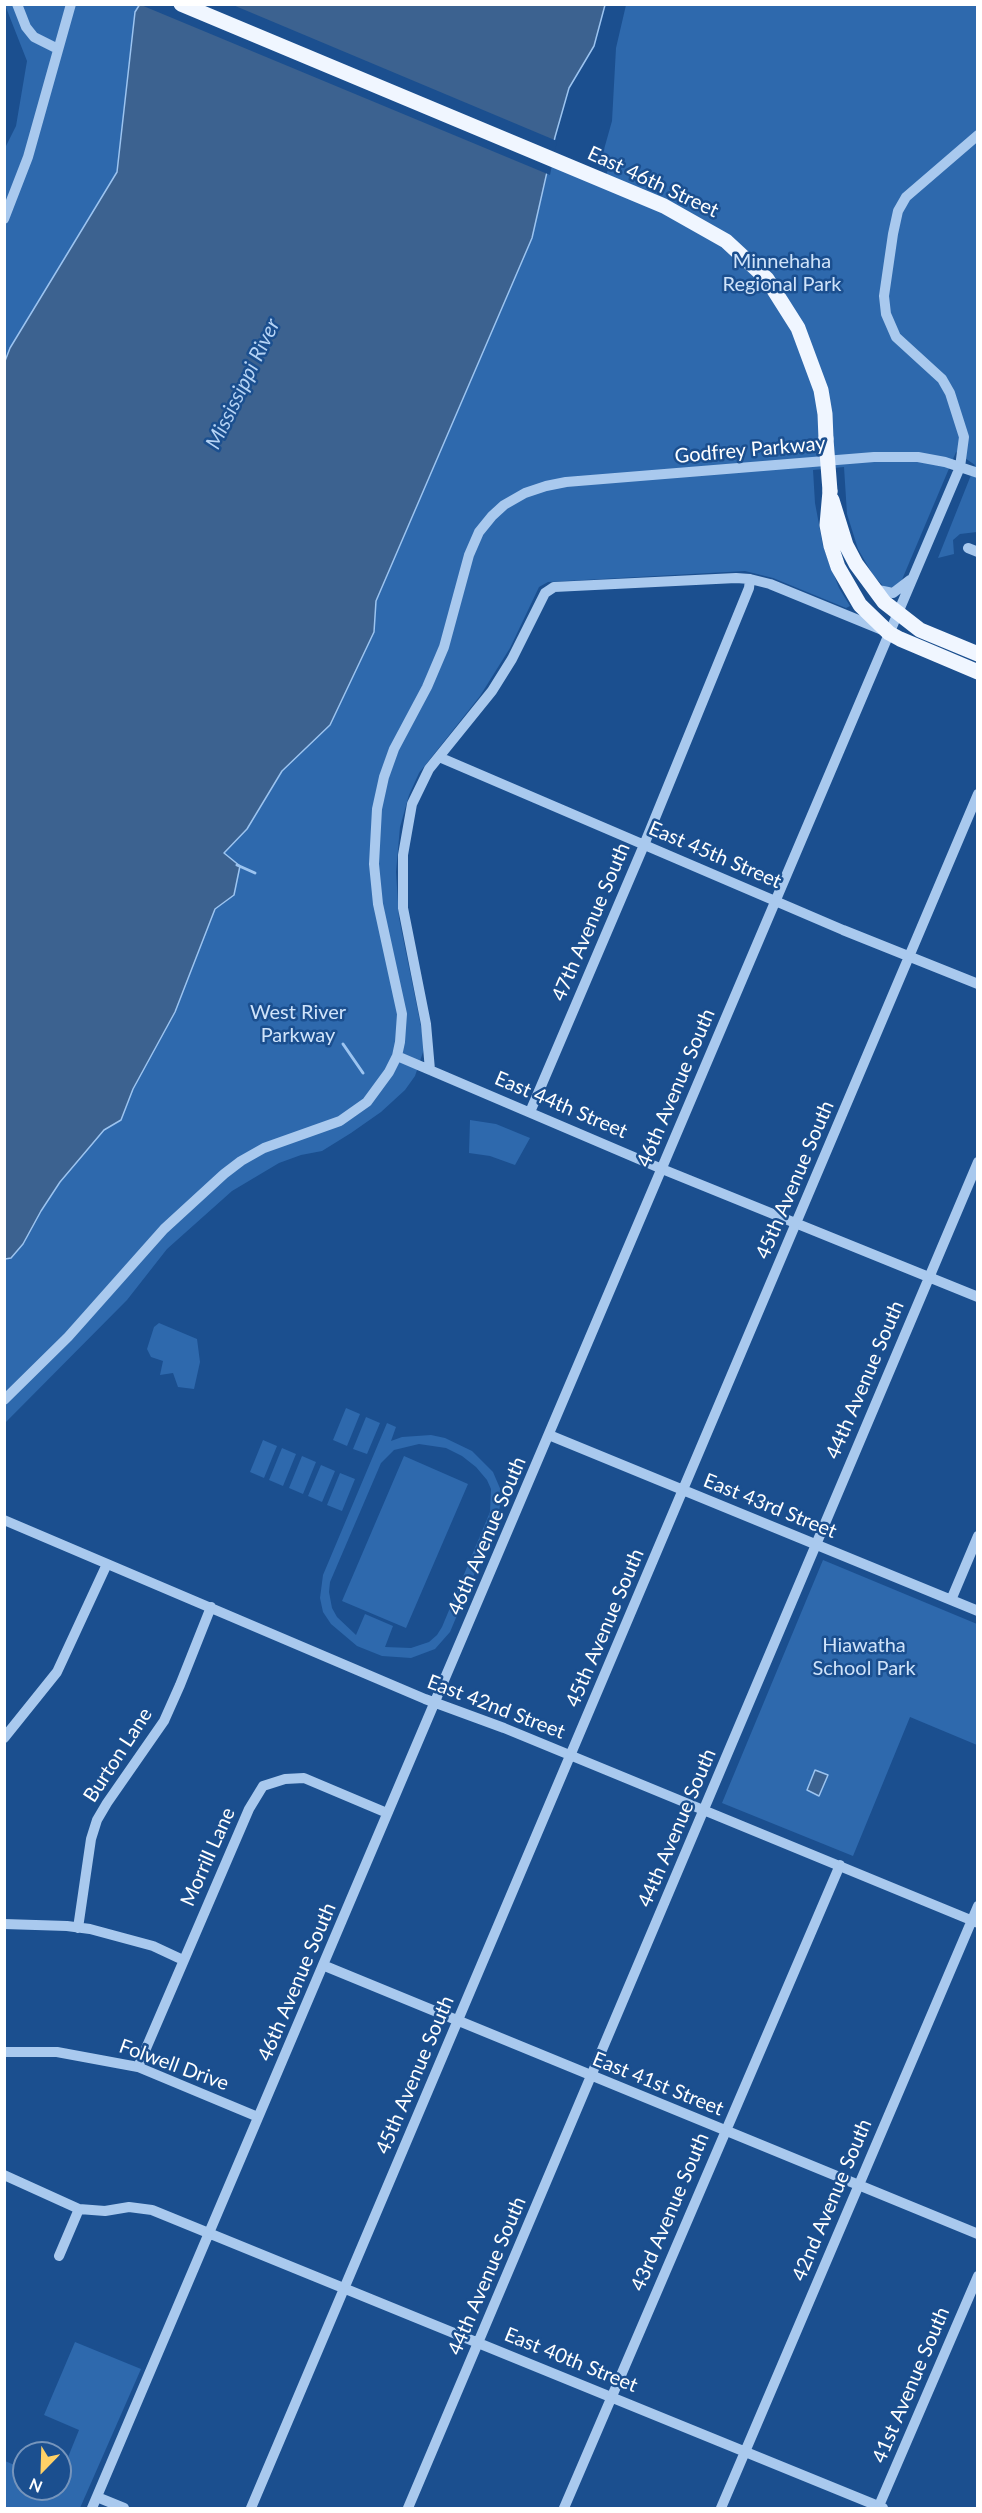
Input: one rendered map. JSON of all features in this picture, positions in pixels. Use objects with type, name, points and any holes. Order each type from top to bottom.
[{"type":"main road","name":"East 46th Street","points":[[181,4],[680,213],[726,241],[767,279],[798,328],[813,364],[825,414],[830,491],[827,525],[838,567],[860,604],[889,633],[978,672]]},
{"type":"main road","name":"East 46th Street","points":[[830,491],[846,544],[872,589],[897,615],[920,630],[978,654]]},
{"type":"street","points":[[17,4],[26,27],[34,37],[58,49]]},
{"type":"street","points":[[4,219],[28,157],[71,4]]},
{"type":"street","name":"46th Avenue South","points":[[93,2508],[258,2117],[325,1966],[387,1813],[436,1703],[774,900],[960,467],[964,437],[950,393],[942,379],[896,337],[886,315],[884,296],[898,211],[906,197],[978,135]]},
{"type":"street","name":"Godfrey Parkway","points":[[397,1056],[402,1014],[384,938],[374,864],[375,828],[380,793],[394,749],[427,687],[444,647],[469,555],[479,532],[504,505],[525,493],[566,482],[874,457],[918,457],[978,473]]},
{"type":"street","points":[[872,589],[893,593],[914,576]]},
{"type":"street","name":"East 46th Street","points":[[430,1070],[426,1024],[403,908],[402,865],[412,804],[422,782],[439,757],[492,691],[512,659],[545,593],[554,587],[750,579],[770,584],[889,633]]},
{"type":"street","name":"47th Avenue South","points":[[530,1112],[644,845],[749,588],[750,579]]},
{"type":"street","name":"East 45th Street","points":[[439,757],[978,984]]},
{"type":"street","name":"45th Avenue South","points":[[251,2508],[978,794]]},
{"type":"street","points":[[4,1400],[68,1337],[164,1229],[224,1174],[264,1148],[333,1124],[353,1113],[367,1102],[379,1087],[397,1056]]},
{"type":"street","name":"East 44th Street","points":[[397,1056],[662,1169],[978,1297]]},
{"type":"street","name":"44th Avenue South","points":[[408,2508],[978,1162]]},
{"type":"street","name":"East 43rd Street","points":[[549,1435],[978,1611]]},
{"type":"street","name":"East 42nd Street","points":[[4,1520],[436,1703],[570,1755],[975,1921]]},
{"type":"street","points":[[951,1600],[978,1536]]},
{"type":"street","points":[[4,1738],[57,1672],[107,1564]]},
{"type":"street","name":"Burton Lane","points":[[78,1928],[91,1839],[97,1820],[164,1721],[211,1607]]},
{"type":"street","name":"Morrill Lane","points":[[138,2067],[249,1809],[263,1786],[285,1779],[304,1778],[387,1813]]},
{"type":"street","name":"43rd Avenue South","points":[[564,2508],[840,1865]]},
{"type":"street","name":"42nd Avenue South","points":[[721,2508],[858,2185],[975,1921],[978,1906]]},
{"type":"street","points":[[4,1924],[78,1928],[153,1946],[183,1960]]},
{"type":"street","name":"East 41st Street","points":[[325,1966],[978,2234]]},
{"type":"street","name":"Folwell Drive","points":[[4,2052],[57,2052],[138,2067],[258,2117]]},
{"type":"street","points":[[4,2175],[80,2209],[59,2256]]},
{"type":"street","name":"East 40th Street","points":[[80,2209],[105,2211],[129,2207],[152,2210],[211,2232],[880,2508]]},
{"type":"street","name":"41st Avenue South","points":[[880,2508],[978,2276]]},
{"type":"street","points":[[97,2497],[124,2508]]},
{"type":"green space","points":[[5,5],[140,5],[135,12],[117,172],[10,348],[5,361],[5,148],[16,126],[27,61]]},
{"type":"green space","points":[[626,5],[977,5],[977,532],[960,534],[953,540],[954,554],[938,558],[975,465],[956,452],[901,582],[896,587],[884,587],[873,575],[858,549],[847,514],[844,467],[813,470],[815,503],[823,546],[839,588],[850,606],[846,608],[773,578],[745,571],[548,582],[539,587],[510,648],[480,696],[419,773],[409,795],[400,827],[396,872],[399,918],[425,1046],[415,1076],[405,1090],[381,1112],[351,1133],[322,1151],[279,1163],[232,1191],[167,1249],[127,1300],[5,1423],[5,1259],[11,1258],[60,1182],[104,1130],[121,1120],[133,1089],[175,1012],[215,909],[234,894],[224,853],[247,829],[282,771],[330,725],[374,632],[376,601],[532,238],[551,159],[603,184],[610,164],[601,160],[612,121],[616,48]]},
{"type":"green space","points":[[470,1120],[496,1124],[530,1138],[515,1165],[490,1156],[469,1153]]},
{"type":"green space","points":[[159,1323],[197,1339],[200,1362],[194,1389],[178,1387],[173,1373],[160,1375],[163,1361],[151,1357],[147,1349],[154,1327]]},
{"type":"green space","points":[[346,1408],[360,1414],[347,1446],[333,1440]]},
{"type":"green space","points":[[366,1417],[380,1423],[367,1454],[353,1449]]},
{"type":"green space","points":[[387,1423],[396,1427],[391,1441],[402,1437],[431,1435],[445,1438],[472,1451],[493,1472],[502,1493],[498,1518],[450,1632],[435,1649],[411,1658],[382,1656],[357,1646],[331,1624],[323,1612],[320,1598],[323,1575]],"holes":[[[419,1444],[446,1448],[462,1456],[487,1480],[491,1489],[490,1512],[437,1635],[429,1642],[411,1648],[385,1647],[393,1626],[365,1614],[356,1635],[337,1617],[332,1608],[330,1582],[381,1463],[394,1450]]]},
{"type":"green space","points":[[263,1440],[277,1446],[264,1478],[250,1472]]},
{"type":"green space","points":[[282,1448],[296,1454],[283,1486],[269,1480]]},
{"type":"green space","points":[[302,1456],[316,1462],[303,1494],[289,1488]]},
{"type":"green space","points":[[404,1456],[468,1484],[406,1628],[342,1601]]},
{"type":"green space","points":[[321,1465],[335,1471],[322,1502],[308,1496]]},
{"type":"green space","points":[[340,1473],[355,1479],[342,1511],[327,1505]]},
{"type":"green space","name":"Hiawatha School Park","points":[[823,1560],[977,1624],[977,1745],[910,1717],[853,1856],[722,1803]]},
{"type":"green space","points":[[75,2342],[141,2369],[80,2508],[5,2508],[5,2461],[12,2464],[12,2501],[72,2501],[72,2447],[79,2430],[44,2415]]},
{"type":"water","name":"Mississippi River","points":[[140,4],[605,5],[594,46],[569,88],[555,137],[532,238],[376,601],[374,632],[330,725],[282,771],[247,829],[224,853],[240,866],[234,895],[215,909],[175,1012],[133,1089],[121,1120],[104,1130],[60,1182],[23,1244],[11,1258],[5,1259],[5,361],[10,348],[117,172],[135,12]]},
{"type":"water","points":[[815,1770],[828,1775],[819,1796],[807,1790]]},
{"type":"pier","points":[[141,5],[233,5],[557,141],[550,175]]},
{"type":"waterway","points":[[237,865],[255,873]]},
{"type":"waterway","points":[[343,1044],[363,1073]]},
{"type":"park label","name":"Minnehaha Regional Park","points":[[782,274]]},
{"type":"park label","name":"West River Parkway","points":[[298,1024]]}]
